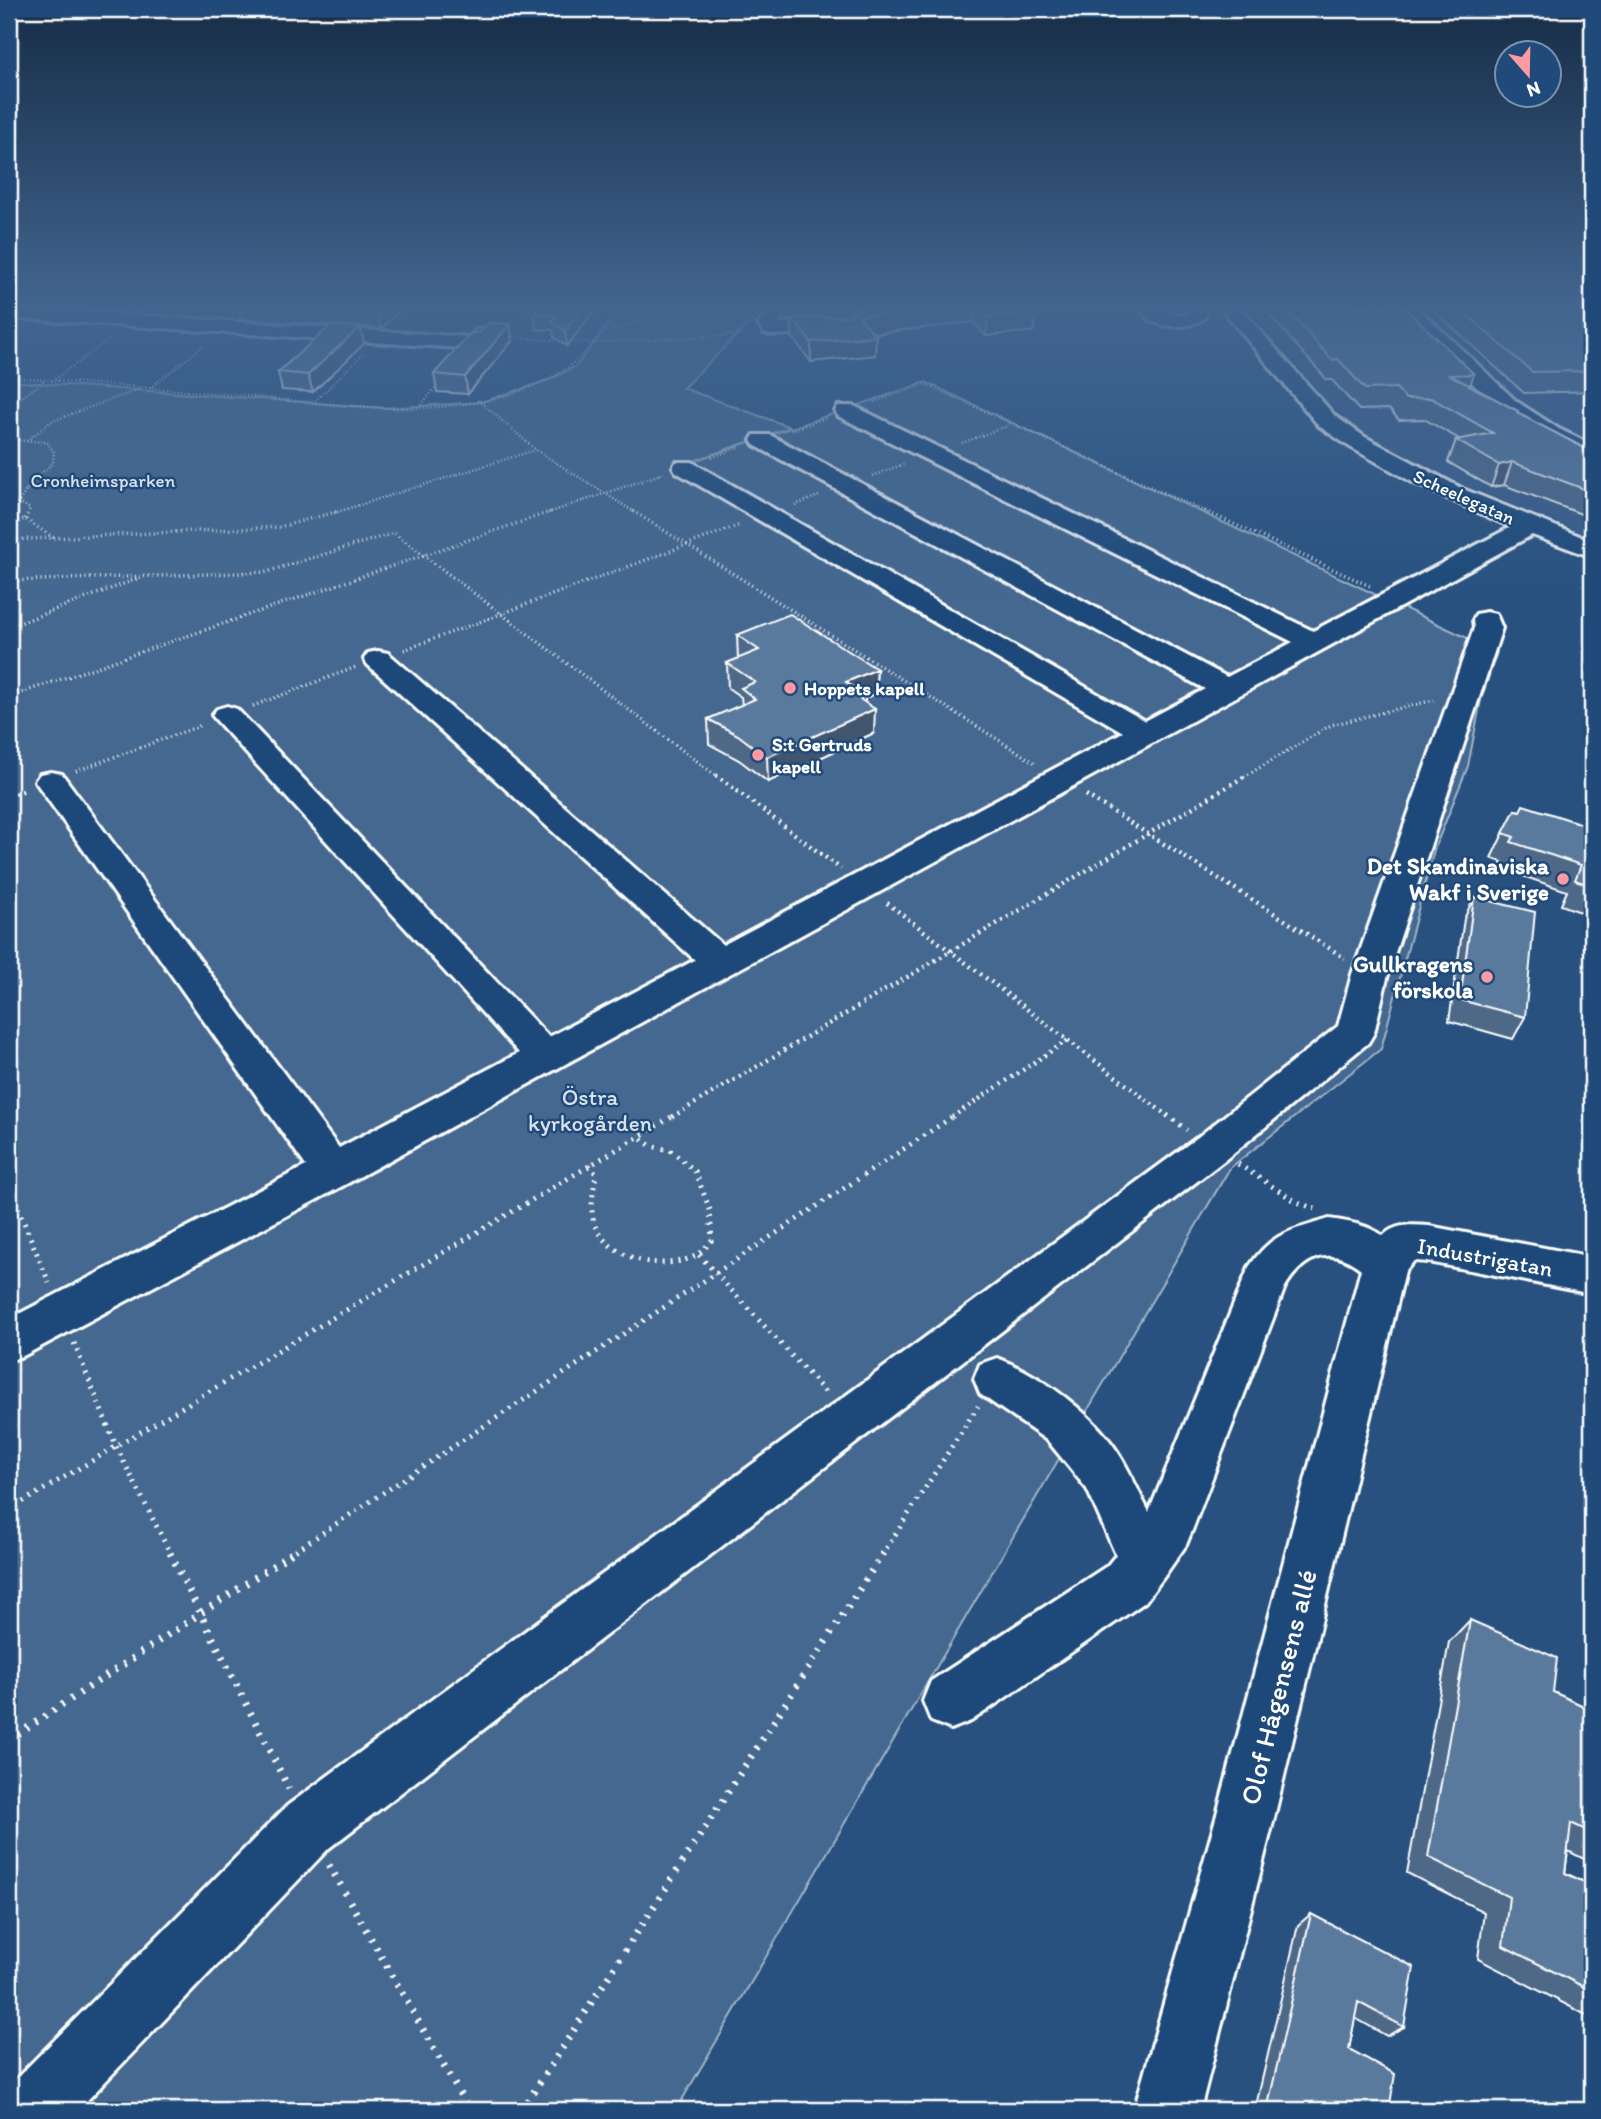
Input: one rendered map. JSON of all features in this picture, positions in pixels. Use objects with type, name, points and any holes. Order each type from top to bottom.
[{"type":"street","name":"Scheelegatan","points":[[1314,406],[1327,421],[1347,435],[1431,484],[1592,550]]},
{"type":"street","points":[[1508,406],[1551,434],[1592,454]]},
{"type":"street","points":[[846,411],[1314,642]]},
{"type":"street","points":[[762,440],[1227,689]]},
{"type":"street","points":[[684,467],[1145,733]]},
{"type":"street","points":[[9,1341],[333,1171],[1530,526]]},
{"type":"street","points":[[32,2110],[308,1827],[1212,1148],[1355,1033],[1370,974],[1488,628],[1486,620]]},
{"type":"street","points":[[378,659],[720,962]]},
{"type":"street","points":[[227,715],[545,1057]]},
{"type":"street","points":[[51,781],[333,1171]]},
{"type":"street","points":[[951,1701],[1126,1584],[1168,1528],[1265,1280],[1279,1258],[1301,1246],[1329,1237],[1357,1241],[1385,1263]]},
{"type":"street","name":"Industrigatan","points":[[1385,1263],[1404,1243],[1429,1244],[1592,1276]]},
{"type":"street","name":"Olof Hågensens allé","points":[[1167,2110],[1245,1818],[1385,1263]]},
{"type":"street","points":[[989,1390],[1065,1425],[1104,1473],[1144,1560]]},
{"type":"path","points":[[27,441],[50,422],[95,406]]},
{"type":"path","points":[[485,406],[536,450],[1370,974]]},
{"type":"path","points":[[1010,425],[1397,598]]},
{"type":"path","points":[[9,440],[47,442],[54,452],[53,463],[32,481],[19,502],[9,506]]},
{"type":"path","points":[[9,540],[279,527],[317,518],[536,450]]},
{"type":"path","points":[[19,502],[30,509],[25,519]]},
{"type":"path","points":[[9,523],[25,519],[54,538]]},
{"type":"path","points":[[9,581],[266,572],[394,533],[1212,1148],[1295,1201],[1325,1213]]},
{"type":"path","points":[[9,697],[424,555]]},
{"type":"path","points":[[9,627],[146,576]]},
{"type":"path","points":[[9,1510],[1331,725],[1466,693]]},
{"type":"path","points":[[9,1740],[1068,1040]]},
{"type":"path","points":[[589,1164],[596,1174],[592,1211],[596,1229],[613,1248],[646,1262],[670,1264],[699,1255],[712,1240],[710,1210],[695,1171],[670,1150],[651,1146],[638,1136]]},
{"type":"path","points":[[9,1186],[116,1446],[308,1827],[469,2110]]},
{"type":"path","points":[[699,1255],[851,1420]]},
{"type":"path","points":[[522,2110],[989,1390]]},
{"type":"shaded area","points":[[1331,406],[1592,406],[1592,537],[1462,485],[1391,450],[1358,429]]},
{"type":"green space","name":"Östra kyrkogården","points":[[9,406],[385,408],[732,406],[790,427],[679,466],[856,406],[977,406],[1497,652],[1481,700],[1468,766],[1434,850],[1381,1049],[1230,1168],[676,2110],[9,2110]]},
{"type":"building","points":[[1445,406],[1508,406],[1592,452],[1592,492],[1512,462],[1499,465],[1456,440],[1493,433]]},
{"type":"building","points":[[790,614],[877,669],[846,682],[866,696],[860,699],[875,709],[767,757],[738,735],[708,719],[755,699],[741,688],[755,682],[727,663],[759,650],[737,635]]},
{"type":"building","points":[[1523,805],[1592,827],[1592,886],[1575,880],[1581,865],[1511,842],[1514,837],[1503,833],[1515,810],[1520,811]]},
{"type":"building","name":"Gullkragens förskola","points":[[1474,897],[1535,912],[1525,1017],[1460,1000]]},
{"type":"building","points":[[1470,1620],[1557,1658],[1553,1692],[1592,1710],[1592,1833],[1571,1823],[1565,1873],[1592,1886],[1592,1991],[1503,1946],[1509,1897],[1428,1857]]},
{"type":"building","points":[[1311,1914],[1414,1967],[1404,2027],[1358,2002],[1349,2049],[1395,2074],[1389,2110],[1267,2110]]},
{"type":"place","name":"Hoppets kapell","points":[[790,688]]},
{"type":"place","name":"S:t Gertruds kapell","points":[[758,755]]},
{"type":"place","name":"Det Skandinaviska Wakf i Sverige","points":[[1563,879]]},
{"type":"place","name":"Gullkragens förskola","points":[[1487,977]]},
{"type":"park label","name":"Cronheimsparken","points":[[103,480]]}]
